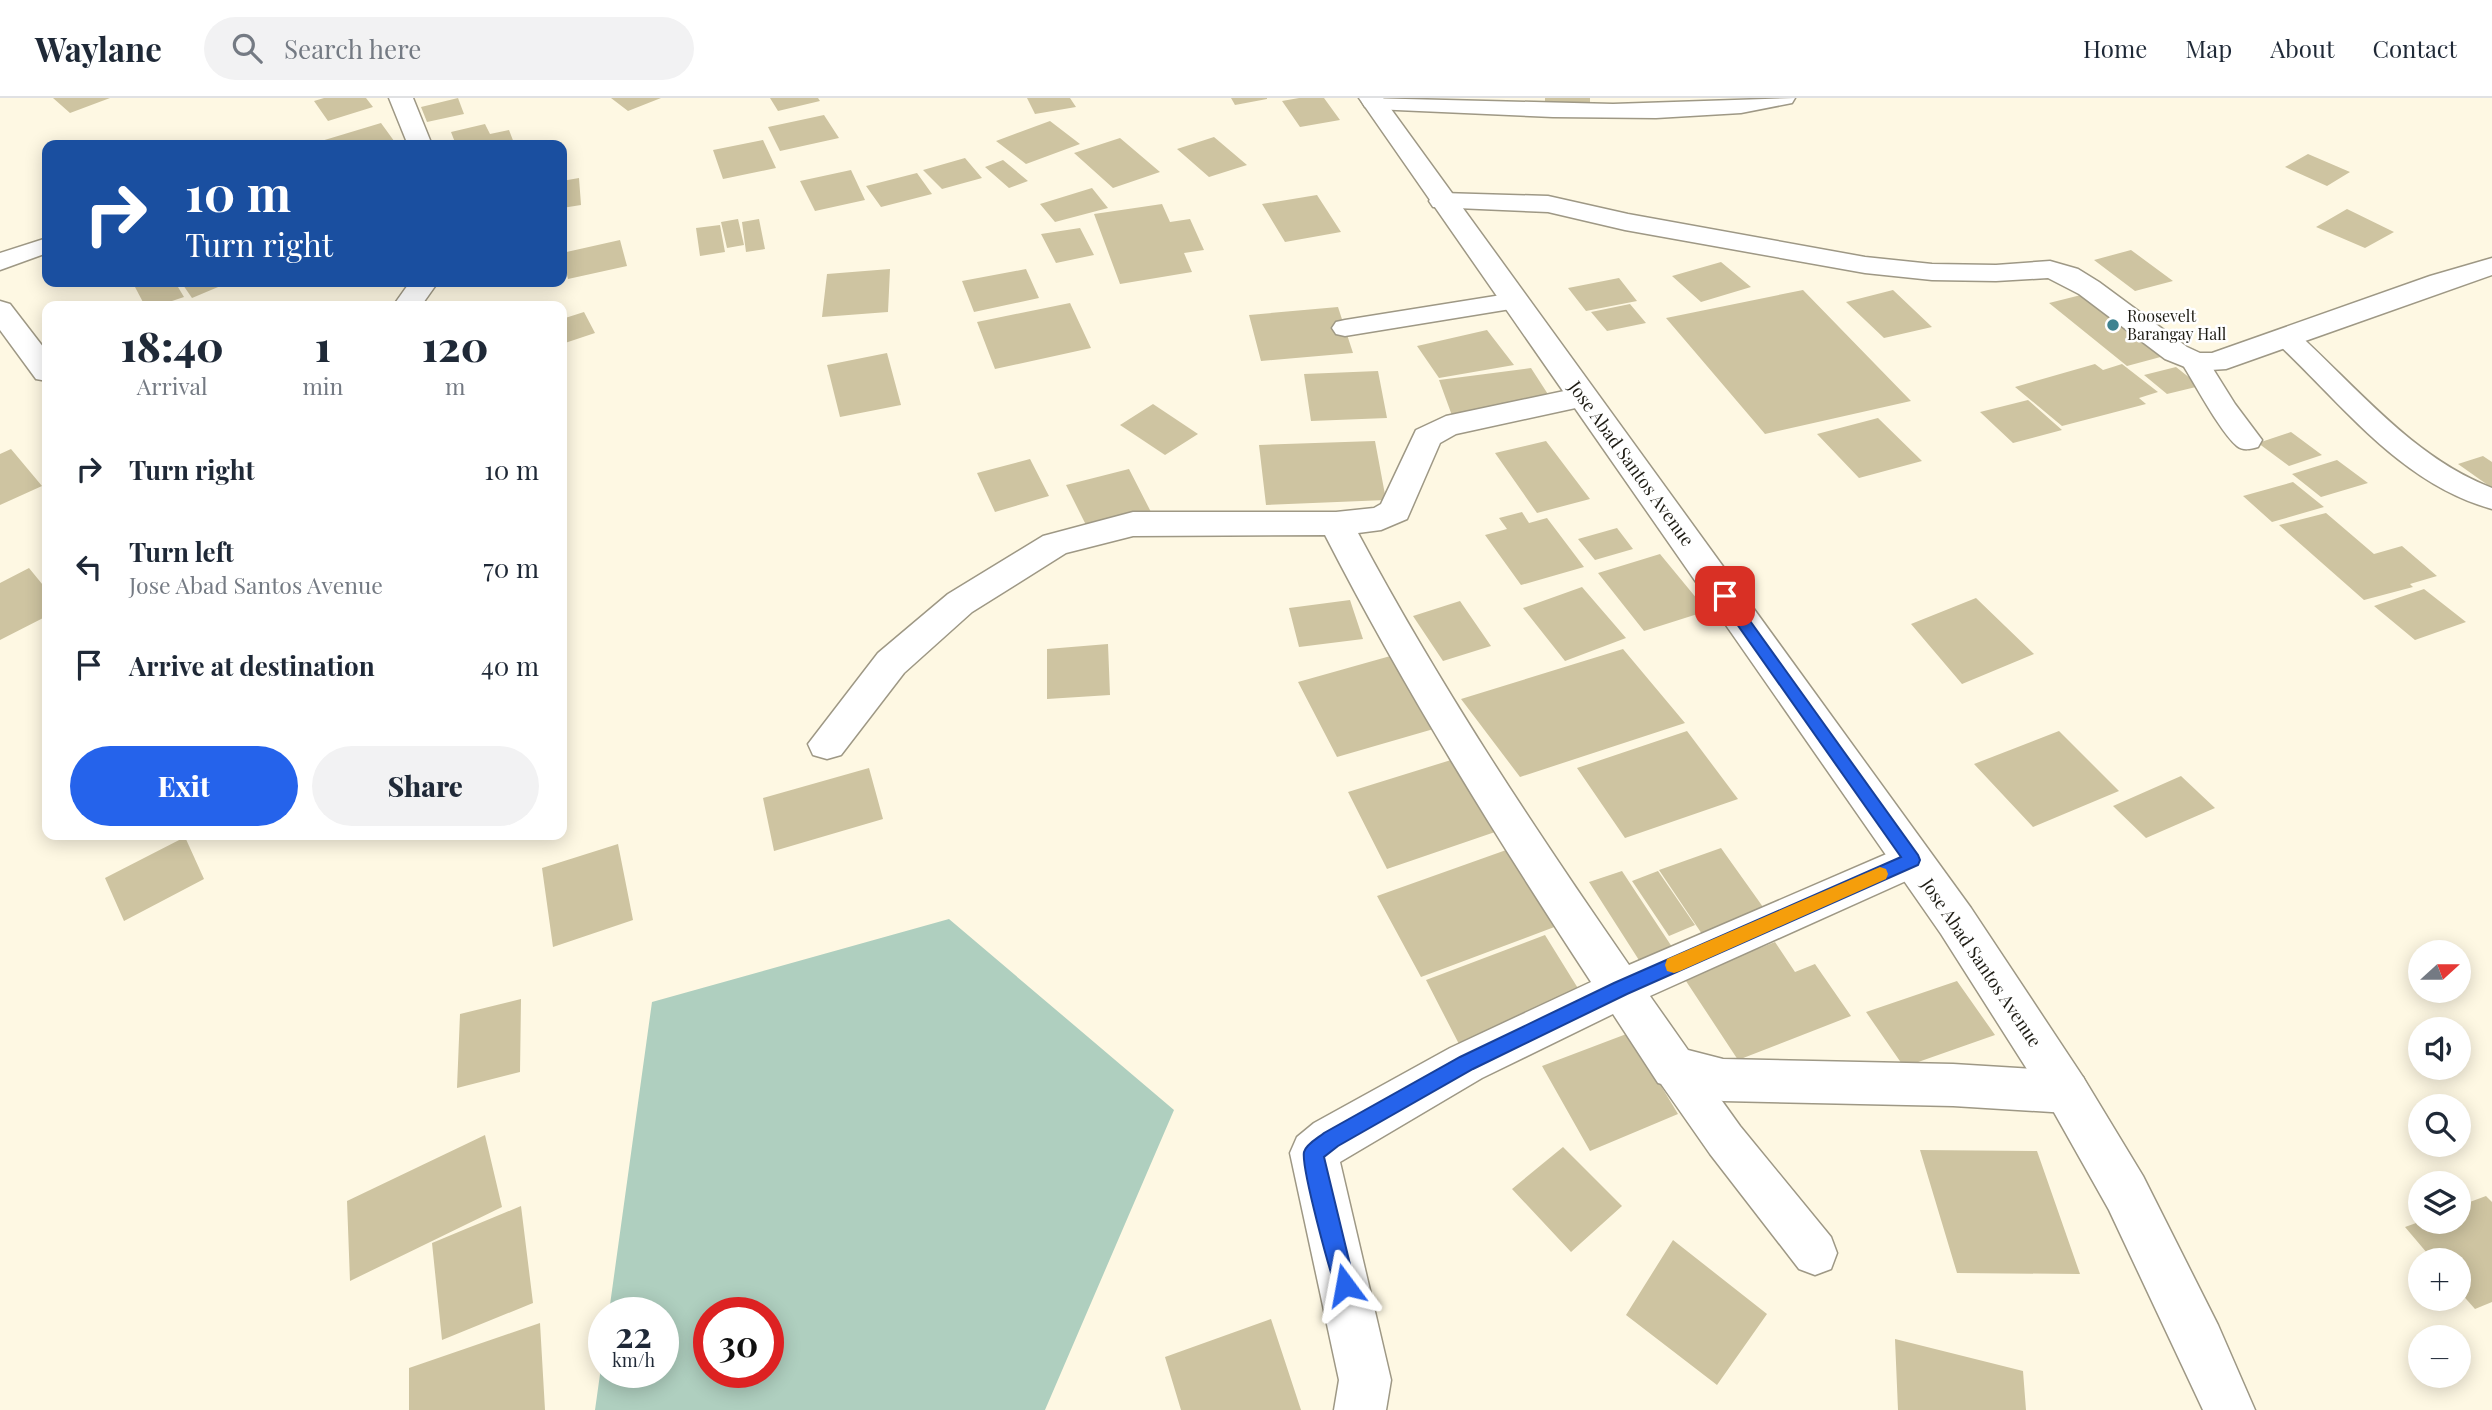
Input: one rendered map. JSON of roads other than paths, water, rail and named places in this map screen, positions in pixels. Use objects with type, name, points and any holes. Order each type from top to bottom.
[{"type":"main road","points":[[401,98],[418,140]]},
{"type":"main road","points":[[1372,100],[1552,111],[1647,111],[1766,100]]},
{"type":"main road","name":"Jose Abad Santos Avenue","points":[[1372,100],[1956,921],[2067,1092],[2126,1193],[2200,1343],[2229,1410]]},
{"type":"main road","points":[[1442,201],[1548,204],[1638,225],[1865,265],[1932,272],[2050,270],[2068,275],[2089,288],[2176,353],[2195,362],[2215,362],[2492,266]]},
{"type":"main road","points":[[0,310],[42,365]]},
{"type":"main road","points":[[827,744],[891,663],[960,603],[1055,544],[1133,524],[1336,523],[1381,519],[1395,511],[1427,437],[1446,426],[1583,397]]},
{"type":"main road","points":[[1336,523],[1389,622],[1507,821],[1674,1068],[1723,1080],[1953,1085],[2067,1092]]},
{"type":"main road","points":[[1360,1410],[1365,1380],[1314,1153],[1331,1139],[1466,1063],[1620,989],[1912,860]]},
{"type":"lane","points":[[0,262],[42,246]]},
{"type":"lane","points":[[1345,328],[1514,301]]},
{"type":"lane","points":[[2286,337],[2403,449],[2444,478],[2492,499]]},
{"type":"lane","points":[[2195,362],[2224,409],[2248,440]]},
{"type":"lane","points":[[1674,1068],[1725,1140],[1815,1253]]},
{"type":"place","name":"Roosevelt Barangay Hall","points":[[2113,325]]}]
